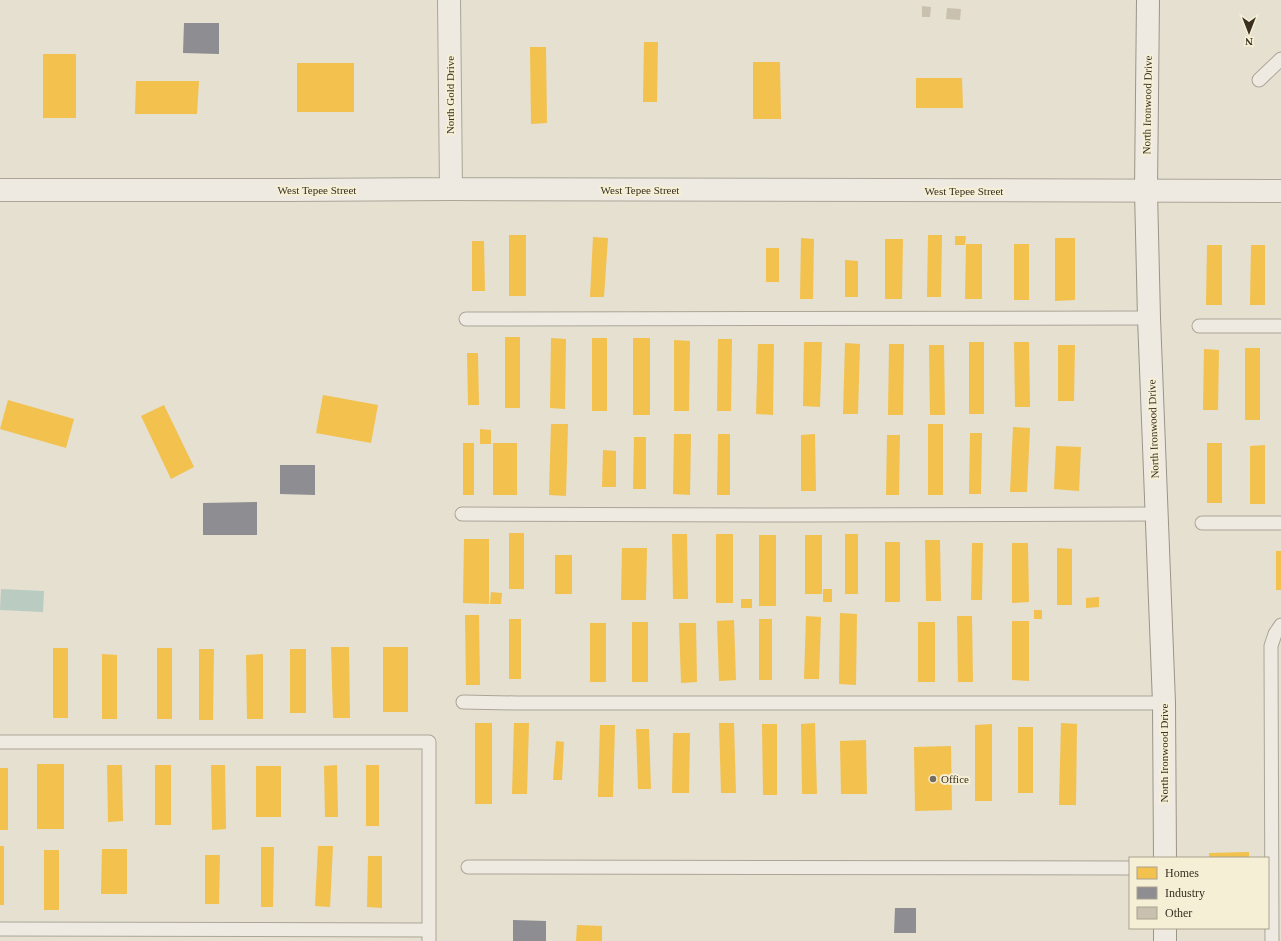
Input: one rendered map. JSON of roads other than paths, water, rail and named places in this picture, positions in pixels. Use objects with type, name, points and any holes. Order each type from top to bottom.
[{"type":"street","name":"North Gold Drive","points":[[449,0],[450,189]]},
{"type":"street","name":"North Ironwood Drive","points":[[1148,0],[1146,191],[1149,318],[1164,703],[1164,857]]},
{"type":"street","name":"West Tepee Street","points":[[0,190],[450,189],[1281,191]]},
{"type":"street","points":[[1165,929],[1165,941]]},
{"type":"lane","points":[[1258,80],[1281,59]]},
{"type":"lane","points":[[466,319],[1149,318]]},
{"type":"lane","points":[[1199,326],[1281,326]]},
{"type":"lane","points":[[462,514],[1157,514]]},
{"type":"lane","points":[[1202,523],[1281,523]]},
{"type":"lane","points":[[1272,941],[1274,908],[1271,646],[1275,634],[1281,625]]},
{"type":"lane","points":[[463,702],[1164,703]]},
{"type":"lane","points":[[0,742],[429,742],[429,935],[0,929]]},
{"type":"lane","points":[[468,867],[1129,868]]},
{"type":"place","name":"Office","points":[[933,779]]}]
